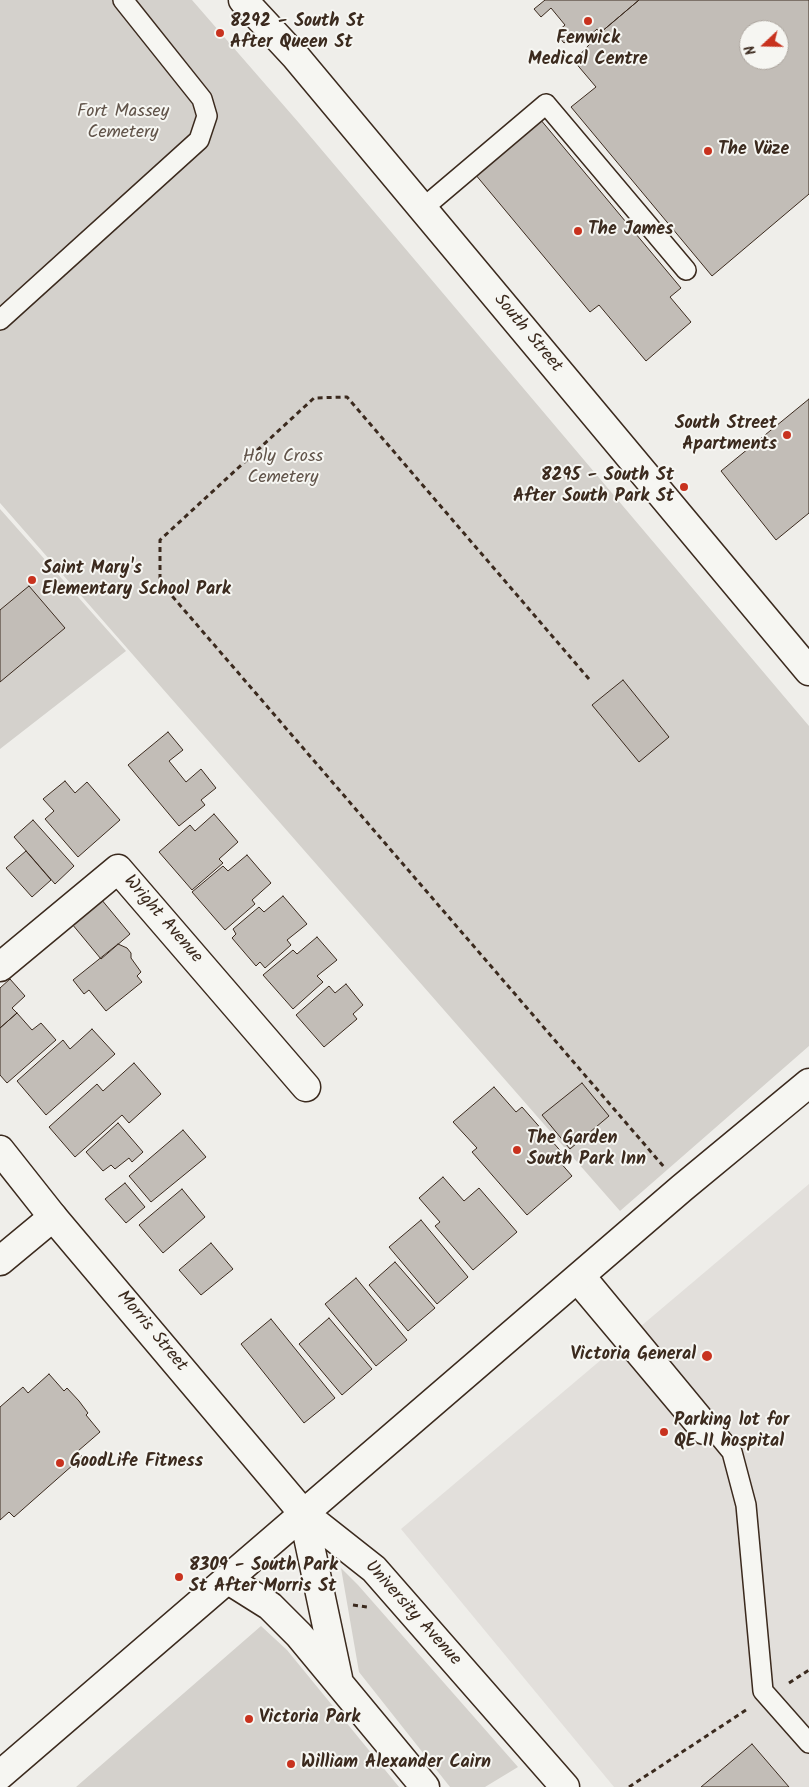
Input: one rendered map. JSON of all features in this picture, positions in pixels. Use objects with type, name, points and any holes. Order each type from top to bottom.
[{"type":"street","name":"South Street","points":[[243,0],[296,58],[809,670]]},
{"type":"street","name":"Wright Avenue","points":[[0,967],[118,869],[306,1087]]},
{"type":"street","points":[[0,1775],[682,1188],[809,1083]]},
{"type":"street","name":"Morris Street","points":[[0,1150],[303,1513]]},
{"type":"street","points":[[0,1260],[54,1217]]},
{"type":"street","points":[[303,1513],[339,1682]]},
{"type":"street","name":"University Avenue","points":[[303,1513],[374,1569],[565,1787]]},
{"type":"street","points":[[227,1579],[270,1606],[339,1682],[425,1787]]},
{"type":"lane","points":[[0,320],[200,140],[207,116],[202,99],[123,0]]},
{"type":"lane","points":[[422,208],[546,104],[686,270]]},
{"type":"lane","points":[[579,1277],[732,1452],[746,1505],[763,1691],[809,1743]]},
{"type":"path","points":[[589,679],[346,397],[314,398],[160,540],[160,582],[682,1188]]},
{"type":"path","points":[[630,1787],[768,1696]]},
{"type":"shaded area","name":"Victoria General","points":[[809,1184],[809,1787],[614,1787],[401,1529]]},
{"type":"green space","name":"Holy Cross Cemetery","points":[[0,0],[192,0],[299,123],[809,726],[809,1046],[620,1211],[0,503]]},
{"type":"green space","name":"Saint Mary's Elementary School Park","points":[[0,509],[126,651],[0,749]]},
{"type":"green space","points":[[341,1568],[518,1767],[485,1787],[450,1787],[359,1672]]},
{"type":"green space","name":"Victoria Park","points":[[261,1626],[287,1650],[399,1787],[76,1787]]},
{"type":"building","name":"Fenwick Medical Centre","points":[[545,0],[639,0],[600,33],[597,29],[584,41],[577,33],[564,43],[558,36],[560,34],[558,31],[565,25],[551,8],[541,17],[534,9]]},
{"type":"building","name":"The Vüze","points":[[639,0],[809,0],[809,194],[712,276],[571,107],[596,87],[574,61],[600,33]]},
{"type":"building","name":"The James","points":[[540,119],[681,288],[670,297],[691,322],[646,361],[599,305],[590,312],[475,174]]},
{"type":"building","name":"South Street Apartments","points":[[809,399],[809,513],[776,540],[721,471]]},
{"type":"building","points":[[29,586],[65,628],[0,682],[0,610]]},
{"type":"building","points":[[623,680],[669,737],[639,762],[592,705]]},
{"type":"building","points":[[168,732],[183,750],[169,761],[186,782],[201,769],[216,788],[201,800],[205,805],[179,826],[128,765]]},
{"type":"building","points":[[65,781],[75,793],[87,782],[120,820],[78,857],[45,819],[54,811],[43,799]]},
{"type":"building","points":[[214,814],[238,842],[219,859],[223,863],[192,890],[159,852],[190,825],[195,831]]},
{"type":"building","points":[[33,820],[74,866],[55,884],[14,837]]},
{"type":"building","points":[[26,851],[51,880],[32,897],[6,868]]},
{"type":"building","points":[[247,855],[271,883],[252,900],[255,904],[225,930],[192,892],[223,866],[228,871]]},
{"type":"building","points":[[283,896],[307,924],[287,940],[291,945],[265,968],[260,962],[256,966],[232,938],[236,934],[233,929],[259,907],[264,912]]},
{"type":"building","points":[[101,899],[130,934],[101,959],[72,924]]},
{"type":"building","points":[[317,937],[337,960],[317,976],[323,982],[293,1009],[263,975],[293,950],[297,954]]},
{"type":"building","points":[[118,944],[127,948],[131,953],[131,958],[141,972],[137,976],[142,982],[106,1011],[89,990],[84,994],[73,980]]},
{"type":"building","points":[[10,979],[25,996],[12,1008],[17,1013],[0,1028],[0,988]]},
{"type":"building","points":[[346,984],[363,1005],[353,1014],[357,1019],[324,1047],[296,1015],[329,986],[335,993]]},
{"type":"building","points":[[17,1013],[32,1030],[41,1023],[56,1040],[7,1083],[0,1075],[0,1028]]},
{"type":"building","points":[[92,1029],[115,1054],[46,1115],[17,1081],[63,1040],[70,1049]]},
{"type":"building","points":[[134,1063],[161,1094],[129,1123],[122,1115],[75,1157],[49,1127],[97,1084],[103,1091]]},
{"type":"building","points":[[582,1083],[609,1116],[570,1149],[542,1115]]},
{"type":"building","name":"The Garden South Park Inn","points":[[494,1087],[516,1112],[522,1107],[565,1156],[559,1161],[572,1176],[527,1215],[472,1152],[477,1148],[453,1122]]},
{"type":"building","points":[[118,1123],[143,1152],[132,1162],[129,1158],[115,1169],[111,1165],[103,1171],[86,1152]]},
{"type":"building","points":[[183,1130],[206,1157],[151,1202],[129,1176]]},
{"type":"building","points":[[443,1177],[464,1201],[479,1188],[517,1232],[473,1270],[435,1226],[440,1222],[419,1198]]},
{"type":"building","points":[[125,1183],[145,1207],[126,1223],[105,1199]]},
{"type":"building","points":[[182,1189],[205,1217],[163,1253],[139,1225]]},
{"type":"building","points":[[421,1220],[468,1277],[437,1304],[389,1247]]},
{"type":"building","points":[[211,1243],[233,1269],[201,1295],[179,1270]]},
{"type":"building","points":[[395,1262],[435,1308],[408,1331],[369,1285]]},
{"type":"building","points":[[356,1278],[407,1340],[376,1366],[325,1304]]},
{"type":"building","points":[[329,1318],[372,1369],[342,1395],[299,1344]]},
{"type":"building","points":[[271,1319],[335,1398],[304,1423],[241,1344]]},
{"type":"building","points":[[49,1374],[64,1391],[67,1388],[79,1401],[88,1413],[86,1415],[100,1432],[78,1451],[82,1457],[14,1517],[9,1512],[0,1520],[0,1407],[23,1387],[28,1393]]},
{"type":"building","points":[[752,1744],[789,1787],[701,1787]]},
{"type":"place","name":"Fenwick Medical Centre","points":[[588,21]]},
{"type":"place","name":"8292 - South St After Queen St","points":[[220,33]]},
{"type":"place","name":"The Vüze","points":[[708,151]]},
{"type":"place","name":"The James","points":[[578,231]]},
{"type":"place","name":"South Street Apartments","points":[[787,435]]},
{"type":"place","name":"8295 - South St After South Park St","points":[[684,487]]},
{"type":"place","name":"Saint Mary's Elementary School Park","points":[[32,580]]},
{"type":"place","name":"The Garden South Park Inn","points":[[517,1150]]},
{"type":"place","name":"Victoria General","points":[[707,1356]]},
{"type":"place","name":"Parking lot for QE II hospital","points":[[664,1432]]},
{"type":"place","name":"GoodLife Fitness","points":[[60,1463]]},
{"type":"place","name":"8309 - South Park St After Morris St","points":[[179,1577]]},
{"type":"place","name":"Victoria Park","points":[[249,1719]]},
{"type":"place","name":"William Alexander Cairn","points":[[291,1764]]},
{"type":"park label","name":"Fort Massey Cemetery","points":[[123,123]]}]
